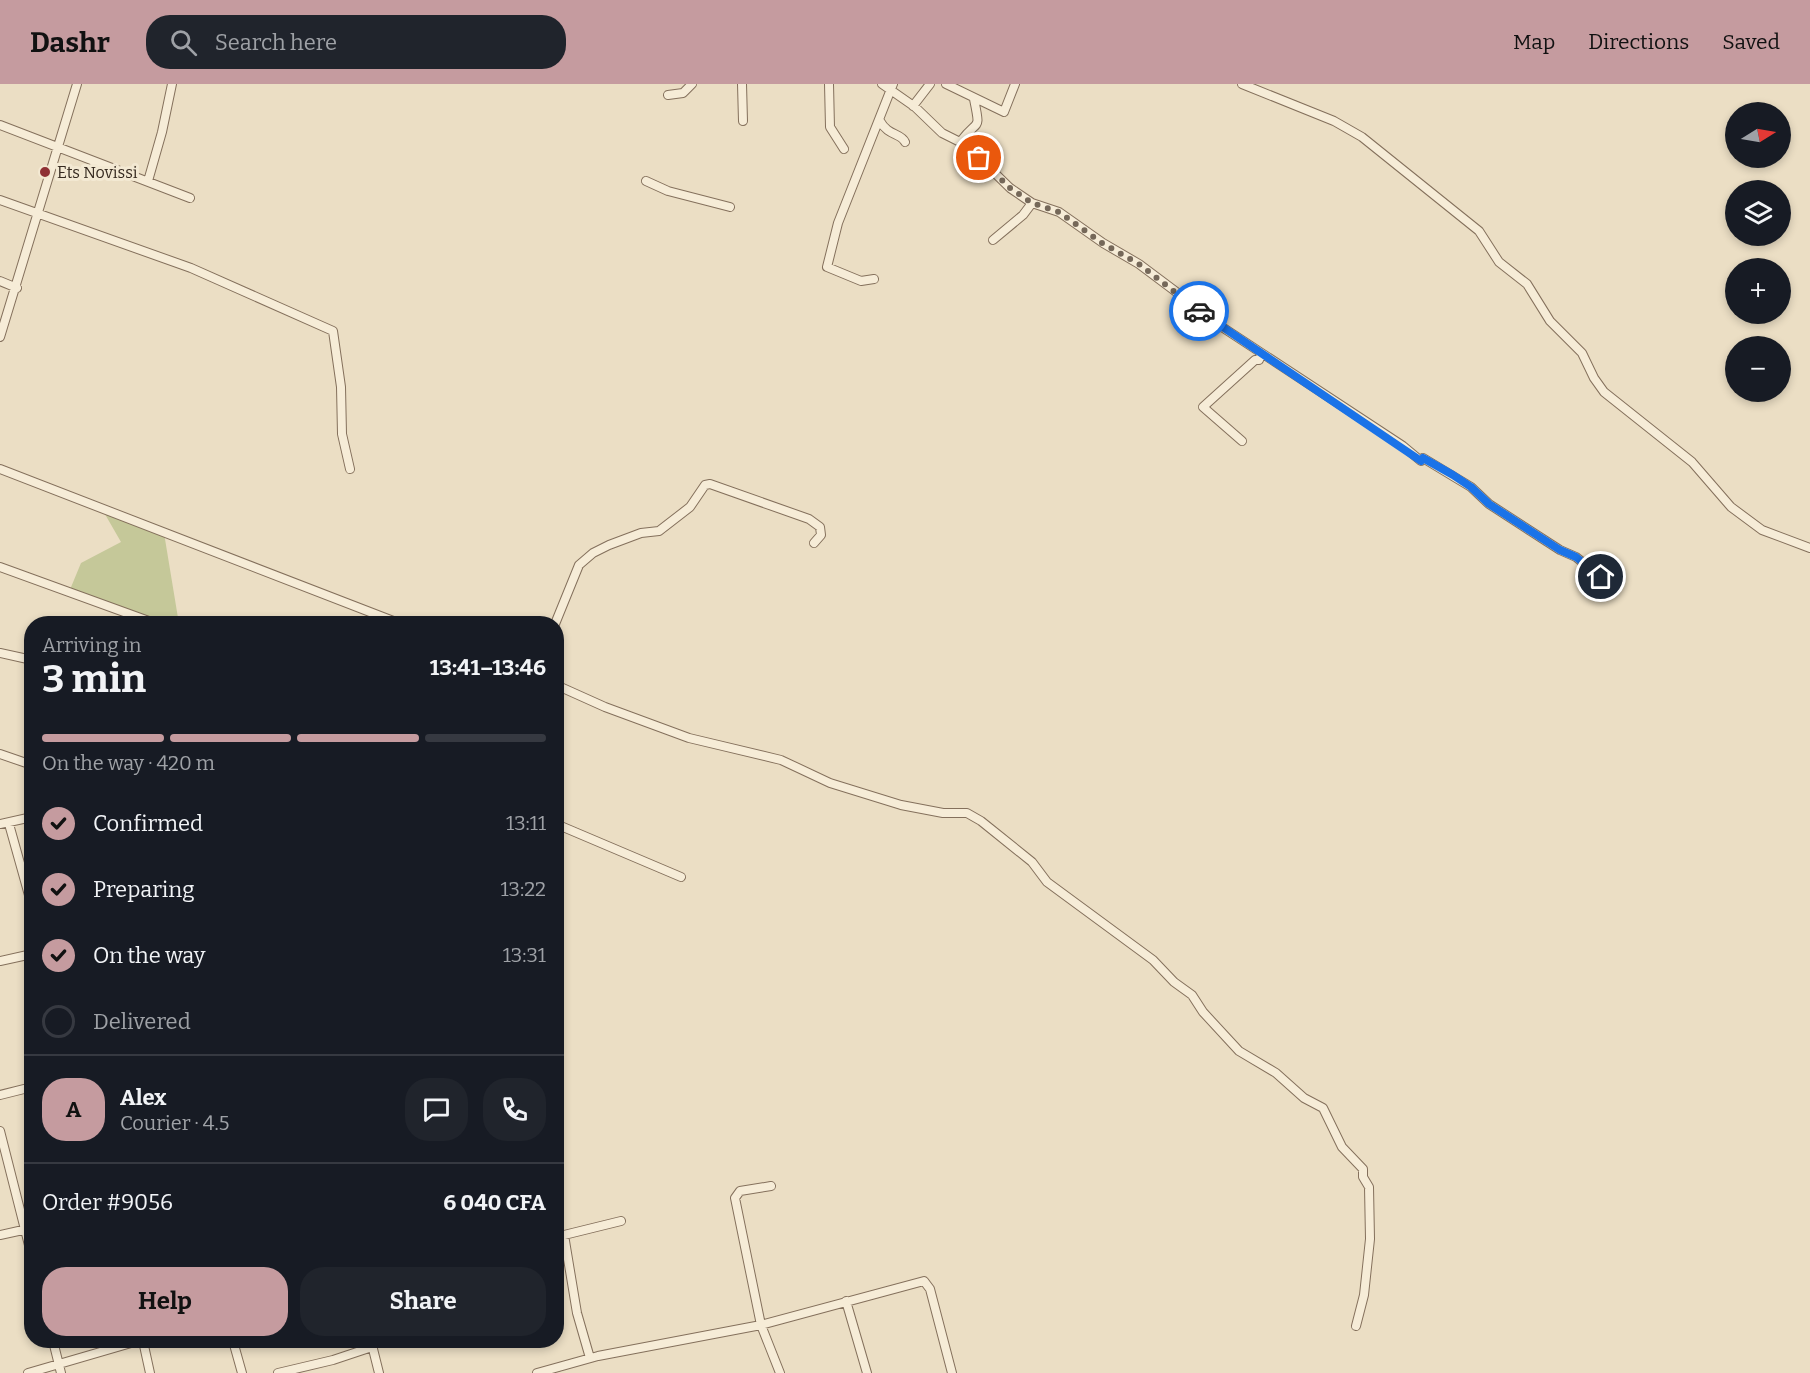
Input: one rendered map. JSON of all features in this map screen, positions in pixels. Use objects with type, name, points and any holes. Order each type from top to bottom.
[{"type":"street","points":[[0,337],[17,288],[77,84]]},
{"type":"street","points":[[148,181],[162,132],[172,84]]},
{"type":"street","points":[[668,95],[683,93],[692,84]]},
{"type":"street","points":[[742,84],[743,121]]},
{"type":"street","points":[[830,84],[830,127],[844,150]]},
{"type":"street","points":[[882,84],[892,87],[942,133],[961,141],[991,172],[1032,203],[1059,212],[1102,243],[1139,264],[1179,294],[1187,304],[1261,355],[1317,388],[1421,461],[1423,458],[1453,475],[1471,487],[1489,504],[1560,550],[1576,557],[1601,577]]},
{"type":"street","points":[[913,106],[930,84]]},
{"type":"street","points":[[946,84],[1004,112],[1015,84]]},
{"type":"street","points":[[1242,84],[1341,125],[1420,181],[1479,231],[1499,262],[1527,284],[1550,321],[1582,353],[1594,378],[1604,392],[1692,462],[1731,507],[1762,530],[1810,548]]},
{"type":"street","points":[[873,279],[861,281],[827,267],[838,223],[892,87]]},
{"type":"street","points":[[961,141],[977,127],[974,99]]},
{"type":"street","points":[[880,121],[885,130],[901,136],[905,142]]},
{"type":"street","points":[[0,124],[190,198]]},
{"type":"street","points":[[646,181],[668,191],[730,207]]},
{"type":"street","points":[[0,200],[191,268],[333,331],[341,387],[342,434],[350,469]]},
{"type":"street","points":[[993,240],[1023,215],[1032,203]]},
{"type":"street","points":[[0,281],[17,288]]},
{"type":"street","points":[[1242,441],[1203,407],[1255,360],[1259,360],[1261,355]]},
{"type":"street","points":[[0,469],[380,616]]},
{"type":"street","points":[[558,616],[579,565],[593,553],[609,545],[641,533],[659,531],[690,507],[705,485],[710,484],[808,519],[820,526],[820,535],[814,543]]},
{"type":"street","points":[[0,567],[135,616]]},
{"type":"street","points":[[0,653],[24,658]]},
{"type":"street","points":[[564,689],[605,707],[689,738],[781,760],[830,783],[901,805],[943,813],[967,813],[1005,838],[1032,862],[1047,882],[1154,960],[1174,982],[1192,994],[1203,1012],[1239,1051],[1276,1073],[1304,1098],[1323,1108],[1342,1147],[1363,1169],[1363,1177],[1369,1187],[1370,1239],[1364,1295],[1356,1326]]},
{"type":"street","points":[[0,754],[24,762]]},
{"type":"street","points":[[24,819],[4,824],[24,883]]},
{"type":"street","points":[[564,827],[681,877]]},
{"type":"street","points":[[0,961],[24,956]]},
{"type":"street","points":[[0,1095],[24,1089]]},
{"type":"street","points":[[0,1131],[24,1215]]},
{"type":"street","points":[[771,1186],[740,1191],[735,1198],[761,1325],[780,1373]]},
{"type":"street","points":[[564,1235],[621,1221]]},
{"type":"street","points":[[0,1235],[24,1230]]},
{"type":"street","points":[[564,1254],[590,1358]]},
{"type":"street","points":[[537,1373],[590,1358],[761,1325],[924,1281],[930,1288],[952,1373]]},
{"type":"street","points":[[846,1301],[867,1373]]},
{"type":"street","points":[[55,1348],[61,1373]]},
{"type":"street","points":[[28,1373],[114,1348]]},
{"type":"street","points":[[145,1348],[150,1373]]},
{"type":"street","points":[[235,1348],[242,1373]]},
{"type":"street","points":[[279,1373],[358,1348]]},
{"type":"street","points":[[372,1348],[379,1373]]},
{"type":"green space","points":[[102,509],[164,533],[178,616],[135,616],[69,592],[81,563],[121,542]]},
{"type":"way so far","points":[[979,158],[991,172],[1014,191],[1024,195],[1032,203],[1059,212],[1102,243],[1139,264],[1179,294],[1187,304],[1199,311]]},
{"type":"place","name":"Ets Novissi","points":[[45,172]]},
{"type":"route","points":[[1199,311],[1259,353],[1317,388],[1345,410],[1403,446],[1421,461],[1423,458],[1453,475],[1471,487],[1489,504],[1560,550],[1576,557],[1601,577]]}]
